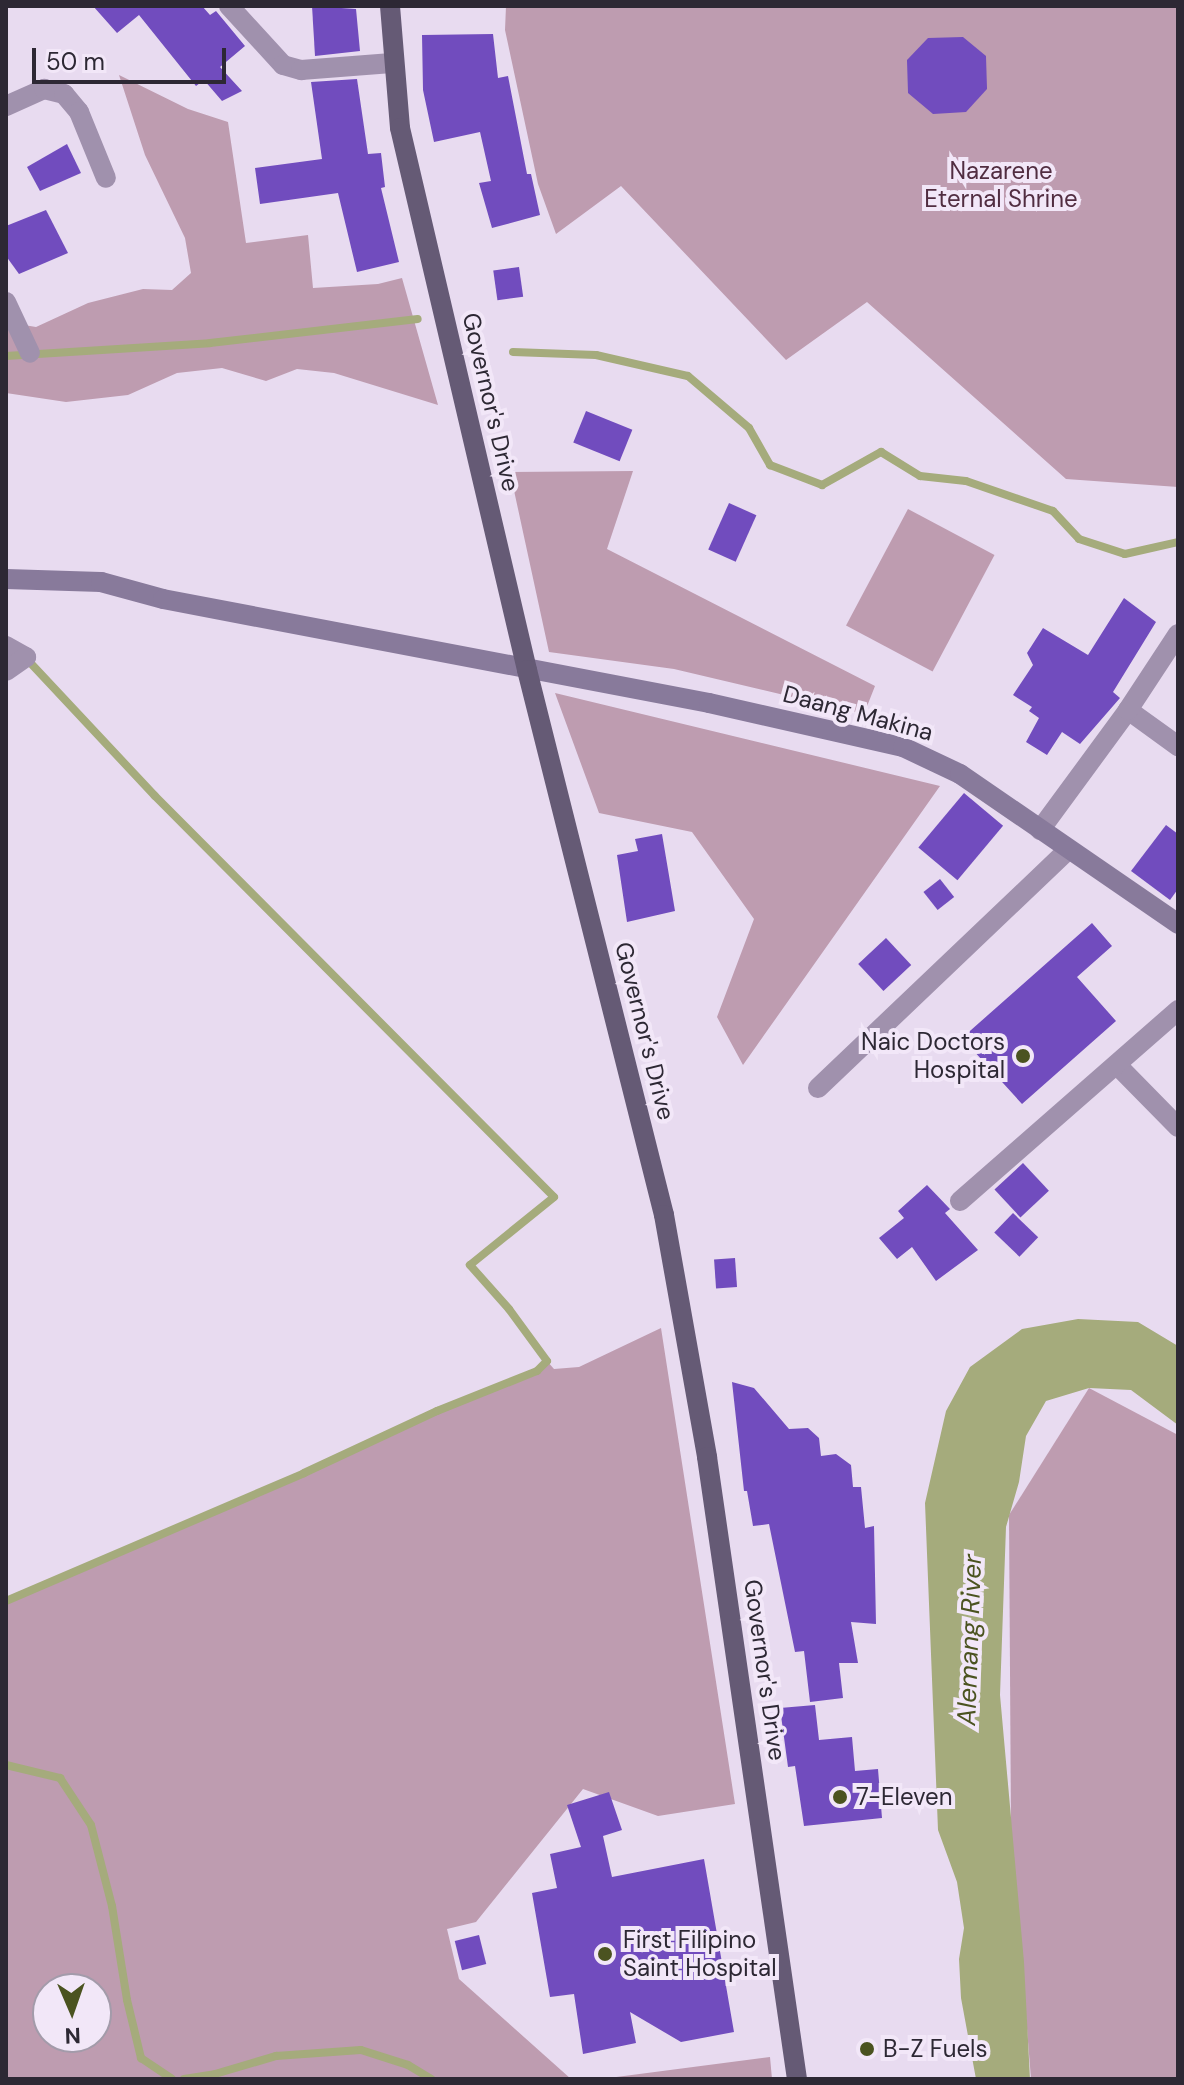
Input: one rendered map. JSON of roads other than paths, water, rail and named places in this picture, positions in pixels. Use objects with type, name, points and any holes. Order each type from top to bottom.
[{"type":"main road","name":"Governor's Drive","points":[[390,6],[392,63],[400,128],[527,670],[664,1215],[710,1472],[797,2079]]},
{"type":"street","points":[[229,6],[283,65],[301,70],[392,63]]},
{"type":"street","points":[[6,106],[44,89],[64,94],[79,112],[106,178]]},
{"type":"street","points":[[6,302],[30,353]]},
{"type":"street","name":"Daang Makina","points":[[6,579],[101,582],[163,599],[709,703],[918,752],[960,774],[1178,924]]},
{"type":"street","points":[[1040,830],[1128,710],[1178,634]]},
{"type":"street","points":[[6,646],[26,657],[6,671]]},
{"type":"street","points":[[1128,710],[1178,746]]},
{"type":"street","points":[[818,1088],[1068,850]]},
{"type":"street","points":[[960,1201],[1118,1066],[1178,1010]]},
{"type":"street","points":[[1118,1066],[1178,1127]]},
{"type":"water","name":"Alemang River","points":[[1078,1319],[1138,1322],[1178,1346],[1178,1425],[1131,1390],[1089,1388],[1046,1401],[1026,1436],[1019,1482],[1006,1527],[1000,1695],[1024,1962],[1030,2079],[976,2079],[961,1998],[959,1959],[964,1928],[957,1882],[938,1830],[925,1503],[946,1411],[970,1367],[1022,1329]]},
{"type":"waterway","points":[[6,356],[210,343],[418,319]]},
{"type":"waterway","points":[[513,352],[596,355],[688,376],[749,428],[770,465],[822,485],[881,452],[920,476],[966,481],[1053,511],[1079,539],[1125,554],[1178,542]]},
{"type":"waterway","points":[[6,1601],[304,1473],[437,1411],[537,1371],[547,1361],[509,1309],[470,1265],[554,1197],[155,796],[27,659]]},
{"type":"waterway","points":[[6,1765],[60,1778],[91,1825],[112,1906],[127,2000],[141,2058],[172,2079]]},
{"type":"waterway","points":[[184,2079],[215,2074],[276,2056],[361,2050],[408,2065],[431,2079]]},
{"type":"place","name":"Naic Doctors Hospital","points":[[1023,1056]]},
{"type":"place","name":"7-Eleven","points":[[840,1797]]},
{"type":"place","name":"First Filipino Saint Hospital","points":[[605,1954]]},
{"type":"place","name":"B-Z Fuels","points":[[867,2049]]},
{"type":"park label","name":"Nazarene Eternal Shrine","points":[[1001,185]]}]
